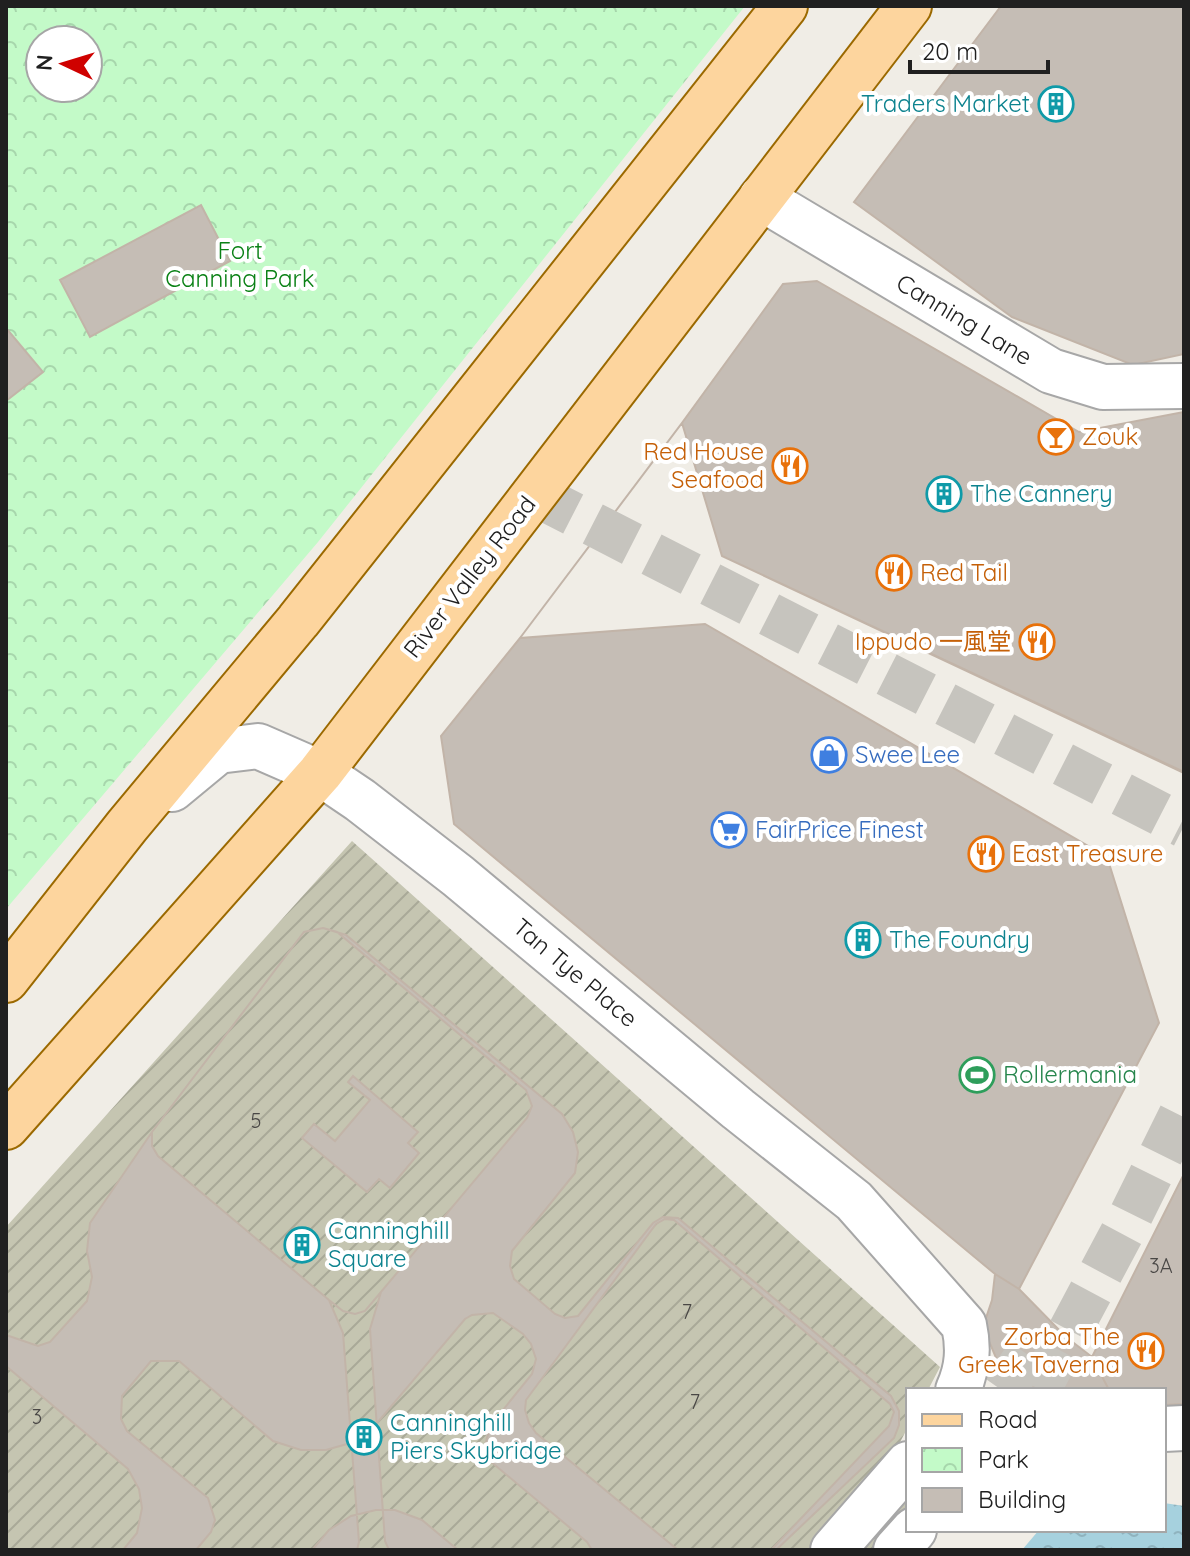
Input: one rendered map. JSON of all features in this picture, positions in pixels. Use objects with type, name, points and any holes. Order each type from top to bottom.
[{"type":"main road","points":[[6,980],[127,826],[298,621],[785,6]]},
{"type":"main road","name":"River Valley Road","points":[[6,1127],[320,773],[909,6]]},
{"type":"street","name":"Canning Lane","points":[[761,198],[1051,371],[1103,387],[1184,386]]},
{"type":"street","name":"Tan Tye Place","points":[[127,826],[218,751],[258,746],[320,773],[360,800],[458,876],[738,1109],[854,1201],[964,1325],[983,1354],[959,1388]]},
{"type":"street","points":[[833,1550],[906,1466]]},
{"type":"street","points":[[896,1550],[912,1532]]},
{"type":"shaded area","name":"Canninghill Square","points":[[352,841],[940,1367],[929,1388],[906,1388],[906,1431],[898,1446],[906,1453],[906,1514],[873,1550],[6,1550],[6,1227]]},
{"type":"green space","name":"Fort Canning Park","points":[[6,6],[745,6],[318,542],[6,909]]},
{"type":"water","points":[[1166,1503],[1184,1506],[1184,1550],[1022,1550],[1037,1532],[1166,1532]]},
{"type":"building","name":"Traders Market","points":[[1001,6],[1184,6],[1184,354],[1133,365],[1012,317],[854,202]]},
{"type":"building","points":[[201,205],[230,261],[90,337],[60,280]]},
{"type":"building","name":"The Cannery","points":[[817,281],[1079,432],[1184,412],[1184,772],[722,556],[682,423],[783,284]]},
{"type":"building","points":[[6,328],[43,372],[6,401]]},
{"type":"building","points":[[682,423],[722,556],[1184,772],[1184,1174],[1092,1357],[1066,1337],[1019,1289],[1159,1023],[1107,857],[705,624],[520,638]]},
{"type":"building","points":[[682,423],[722,556],[1184,773],[1184,1174],[1092,1357],[1108,1388],[1016,1388],[1002,1381],[983,1327],[992,1300],[995,1274],[1019,1289],[1159,1023],[1107,857],[705,624],[520,638]]},
{"type":"building","name":"The Foundry","points":[[705,624],[1107,857],[1159,1023],[1019,1289],[995,1274],[454,824],[441,736],[520,638]]},
{"type":"building","name":"Canninghill Square","points":[[323,928],[346,935],[562,1114],[573,1132],[578,1152],[575,1173],[512,1251],[510,1266],[514,1279],[555,1314],[565,1318],[578,1316],[653,1223],[663,1217],[678,1218],[891,1396],[899,1411],[899,1425],[894,1438],[776,1550],[592,1550],[587,1542],[490,1461],[485,1446],[490,1426],[532,1374],[536,1359],[531,1344],[523,1334],[493,1313],[472,1315],[465,1319],[367,1435],[326,1450],[301,1450],[273,1441],[179,1361],[151,1361],[122,1396],[121,1419],[127,1431],[208,1498],[215,1520],[211,1532],[196,1550],[6,1550],[6,1335],[38,1346],[50,1342],[87,1301],[92,1277],[87,1251],[90,1223],[152,1132],[304,932]]},
{"type":"building","points":[[323,928],[337,932],[526,1090],[532,1106],[527,1118],[365,1311],[355,1314],[343,1311],[329,1300],[158,1156],[152,1146],[152,1132],[304,932]],"holes":[[[353,1076],[418,1132],[408,1143],[419,1153],[390,1188],[379,1179],[367,1192],[302,1138],[314,1124],[335,1141],[370,1100],[348,1082]]]},
{"type":"building","points":[[1184,1174],[1184,1404],[1166,1405],[1166,1388],[1108,1388],[1092,1357]]},
{"type":"building","points":[[665,1219],[674,1220],[890,1404],[894,1412],[889,1426],[771,1550],[678,1550],[536,1433],[529,1423],[526,1400],[656,1224]]},
{"type":"building","name":"Canninghill Piers Skybridge","points":[[381,1292],[370,1329],[385,1541],[389,1550],[357,1550],[359,1542],[343,1333],[329,1300],[343,1311],[355,1314],[365,1311]]},
{"type":"building","points":[[6,1366],[128,1469],[139,1489],[142,1508],[137,1533],[123,1550],[6,1550]]},
{"type":"building","points":[[376,1510],[395,1510],[422,1520],[458,1550],[312,1550],[329,1530],[351,1516]]},
{"type":"tunnel","points":[[534,494],[1184,826]]},
{"type":"tunnel","points":[[1040,1388],[1184,1108]]},
{"type":"tunnel","points":[[997,1360],[1037,1388]]},
{"type":"place","name":"Traders Market","points":[[1056,104]]},
{"type":"place","name":"Zouk","points":[[1056,437]]},
{"type":"place","name":"Red House Seafood","points":[[790,466]]},
{"type":"place","name":"The Cannery","points":[[944,494]]},
{"type":"place","name":"Red Tail","points":[[894,573]]},
{"type":"place","name":"Ippudo 一風堂","points":[[1037,642]]},
{"type":"place","name":"Swee Lee","points":[[829,755]]},
{"type":"place","name":"FairPrice Finest","points":[[729,830]]},
{"type":"place","name":"East Treasure","points":[[986,854]]},
{"type":"place","name":"The Foundry","points":[[863,940]]},
{"type":"place","name":"Rollermania","points":[[977,1075]]},
{"type":"place","name":"Canninghill Square","points":[[302,1245]]},
{"type":"place","name":"Zorba The Greek Taverna","points":[[1146,1351]]},
{"type":"place","name":"Canninghill Piers Skybridge","points":[[364,1437]]}]
